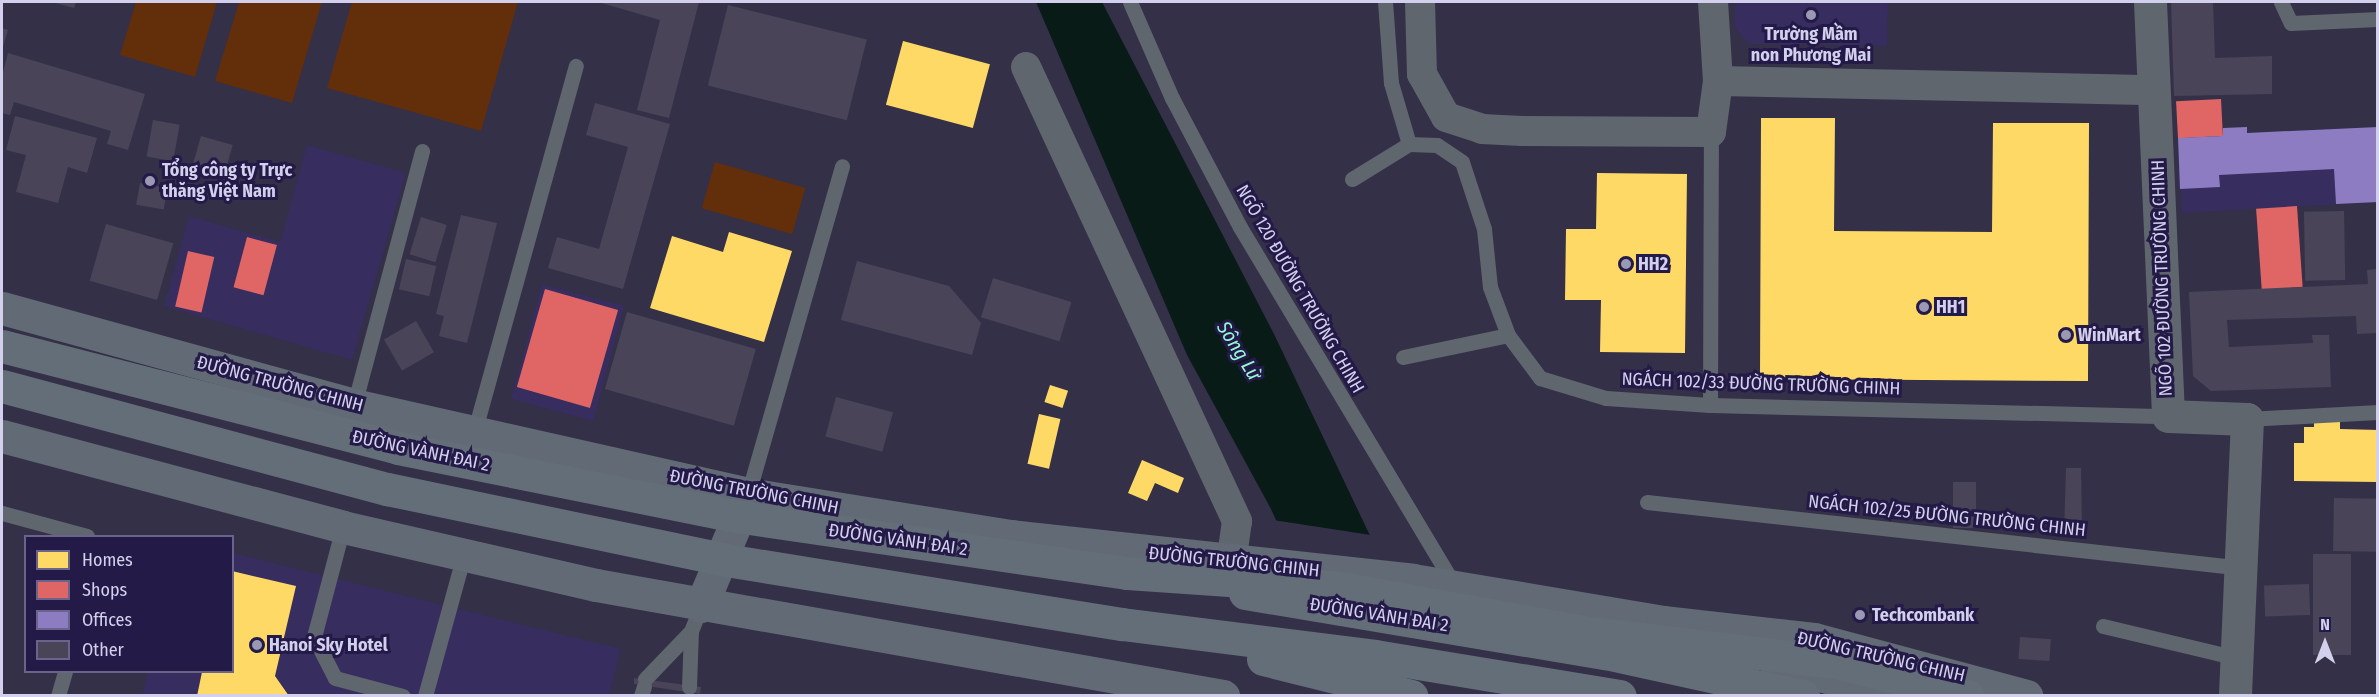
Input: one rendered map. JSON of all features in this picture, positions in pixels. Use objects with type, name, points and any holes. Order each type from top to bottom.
[{"type":"highway","name":"ĐƯỜNG VÀNH ĐAI 2","points":[[2,346],[409,451],[729,515],[1127,573],[1605,653],[1803,696]]},
{"type":"highway","points":[[2,386],[387,489],[732,561],[1122,624],[1375,656],[1620,696]]},
{"type":"highway","points":[[1127,573],[1335,588],[1590,633],[1840,663],[1968,696]]},
{"type":"highway","points":[[1122,624],[1410,696]]},
{"type":"main road","name":"ĐƯỜNG TRƯỜNG CHINH","points":[[2,308],[354,405],[747,494],[1011,536],[1231,563],[1413,580],[1663,622],[1814,639],[2026,696]]},
{"type":"main road","points":[[2,436],[343,527],[464,554],[696,618],[1223,696]]},
{"type":"main road","points":[[696,618],[747,494]]},
{"type":"main road","name":"ĐƯỜNG TRƯỜNG CHINH","points":[[1663,622],[1819,678],[1893,696]]},
{"type":"street","points":[[1420,2],[1422,74],[1446,117],[1482,129],[1512,131],[1711,132],[1718,81],[1713,2]]},
{"type":"street","name":"NGÕ 102 ĐƯỜNG TRƯỜNG CHINH","points":[[2150,2],[2168,416],[2247,419]]},
{"type":"street","points":[[1026,67],[1237,521],[1231,563]]},
{"type":"street","points":[[1718,81],[2154,90]]},
{"type":"street","points":[[2235,696],[2243,568],[2247,419]]},
{"type":"lane","name":"NGÕ 120 ĐƯỜNG TRƯỜNG CHINH","points":[[1130,2],[1172,98],[1246,236],[1455,586]]},
{"type":"lane","points":[[1352,179],[1408,144],[1391,83],[1385,2]]},
{"type":"lane","points":[[2281,2],[2291,23],[2378,19]]},
{"type":"lane","points":[[474,434],[576,66]]},
{"type":"lane","points":[[1710,405],[1711,132]]},
{"type":"lane","name":"NGÁCH 102/33 ĐƯỜNG TRƯỜNG CHINH","points":[[1408,144],[1437,145],[1462,162],[1484,229],[1491,287],[1508,335],[1540,378],[1606,398],[1710,405],[2168,416]]},
{"type":"lane","points":[[354,405],[422,151]]},
{"type":"lane","points":[[747,494],[842,166]]},
{"type":"lane","points":[[1403,357],[1508,335]]},
{"type":"lane","points":[[2247,419],[2378,412]]},
{"type":"lane","name":"NGÁCH 102/25 ĐƯỜNG TRƯỜNG CHINH","points":[[1647,502],[2243,568]]},
{"type":"lane","points":[[2,513],[80,535]]},
{"type":"lane","points":[[343,527],[314,637],[335,678],[403,696]]},
{"type":"lane","points":[[425,696],[464,554]]},
{"type":"lane","points":[[643,686],[696,618]]},
{"type":"lane","points":[[688,692],[696,618]]},
{"type":"lane","points":[[2103,626],[2237,658]]},
{"type":"lane","points":[[58,696],[64,673]]},
{"type":"shaded area","points":[[136,2],[217,2],[195,77],[120,55]]},
{"type":"shaded area","points":[[239,2],[322,2],[292,103],[215,81]]},
{"type":"shaded area","points":[[352,2],[518,2],[481,131],[327,88]]},
{"type":"shaded area","name":"Trường Mầm non Phương Mai","points":[[1735,2],[1888,2],[1887,46],[1749,44],[1735,28]]},
{"type":"shaded area","points":[[2247,127],[2248,133],[2377,127],[2377,202],[2182,213],[2178,138]]},
{"type":"shaded area","points":[[307,145],[406,173],[352,360],[164,306],[189,216],[280,242]]},
{"type":"shaded area","points":[[715,162],[805,188],[792,234],[702,208]]},
{"type":"shaded area","points":[[542,284],[624,306],[593,421],[511,399]]},
{"type":"shaded area","points":[[234,553],[621,649],[609,695],[142,696],[148,673],[234,673]]},
{"type":"water","name":"Sông Lừ","points":[[1036,2],[1102,2],[1274,334],[1446,695],[1355,695],[1271,509],[1187,355]]},
{"type":"pier","points":[[1273,520],[1371,535],[1449,696],[1352,696]]},
{"type":"building: Homes","points":[[903,41],[990,64],[973,128],[886,105]]},
{"type":"building: Homes","name":"HH1","points":[[1761,118],[1835,118],[1834,231],[1992,232],[1993,123],[2089,123],[2088,381],[1760,379]]},
{"type":"building: Homes","name":"HH2","points":[[1597,173],[1687,174],[1685,353],[1600,352],[1601,300],[1565,300],[1566,229],[1596,229]]},
{"type":"building: Homes","points":[[729,232],[792,251],[764,342],[650,308],[672,236],[723,252]]},
{"type":"building: Homes","points":[[1050,385],[1068,391],[1063,408],[1044,402]]},
{"type":"building: Homes","points":[[1039,414],[1060,419],[1049,469],[1028,464]]},
{"type":"building: Homes","points":[[2314,418],[2340,419],[2340,429],[2378,430],[2378,482],[2294,481],[2294,443],[2304,443],[2304,427],[2314,427]]},
{"type":"building: Homes","points":[[1142,460],[1184,478],[1178,493],[1155,483],[1147,501],[1128,493]]},
{"type":"building: Homes","name":"Hanoi Sky Hotel","points":[[234,571],[296,586],[275,676],[289,696],[197,696],[202,673],[234,673]]},
{"type":"building: Shops","points":[[2221,99],[2223,136],[2178,138],[2176,101]]},
{"type":"building: Shops","points":[[2297,206],[2303,287],[2262,290],[2256,209]]},
{"type":"building: Shops","points":[[247,237],[277,245],[263,295],[234,287]]},
{"type":"building: Shops","points":[[188,251],[214,257],[201,313],[175,307]]},
{"type":"building: Shops","points":[[545,289],[618,310],[590,408],[517,387]]},
{"type":"building: Offices","points":[[2247,127],[2247,133],[2378,127],[2378,202],[2336,204],[2334,169],[2219,175],[2220,187],[2180,189],[2178,138],[2223,136],[2223,128]]},
{"type":"building: Other","points":[[52,2],[76,2],[74,8]]},
{"type":"building: Other","points":[[598,2],[699,2],[669,118],[637,110],[660,20]]},
{"type":"building: Other","points":[[2171,2],[2213,2],[2215,58],[2272,56],[2272,94],[2174,96]]},
{"type":"building: Other","points":[[728,5],[867,40],[847,120],[708,86]]},
{"type":"building: Other","points":[[2,28],[8,30],[2,50]]},
{"type":"building: Other","points":[[8,53],[145,94],[128,150],[107,144],[111,131],[14,102],[10,115],[2,113],[2,76]]},
{"type":"building: Other","points":[[595,103],[670,124],[623,289],[548,268],[557,237],[599,249],[628,147],[586,135]]},
{"type":"building: Other","points":[[15,116],[97,138],[87,173],[68,167],[58,203],[16,192],[26,155],[6,150]]},
{"type":"building: Other","points":[[153,120],[180,125],[173,161],[147,156]]},
{"type":"building: Other","points":[[201,136],[233,145],[224,175],[192,166]]},
{"type":"building: Other","points":[[140,183],[168,188],[164,210],[136,205]]},
{"type":"building: Other","points":[[2344,211],[2345,280],[2305,281],[2304,212]]},
{"type":"building: Other","points":[[461,215],[497,223],[467,343],[439,336],[444,316],[436,314]]},
{"type":"building: Other","points":[[421,217],[447,225],[435,262],[410,254]]},
{"type":"building: Other","points":[[106,224],[173,243],[157,300],[90,281]]},
{"type":"building: Other","points":[[406,259],[436,266],[429,296],[399,289]]},
{"type":"building: Other","points":[[857,261],[949,286],[981,323],[972,355],[841,320]]},
{"type":"building: Other","points":[[2378,269],[2378,333],[2357,334],[2356,316],[2227,320],[2229,347],[2313,343],[2312,335],[2329,335],[2331,387],[2211,391],[2193,376],[2189,292],[2368,284],[2367,270]]},
{"type":"building: Other","points":[[993,278],[1071,302],[1059,341],[981,317]]},
{"type":"building: Other","points":[[627,312],[756,349],[734,426],[605,389]]},
{"type":"building: Other","points":[[416,321],[434,352],[402,371],[384,340]]},
{"type":"building: Other","points":[[836,397],[893,412],[882,452],[825,437]]},
{"type":"building: Other","points":[[2066,468],[2081,468],[2082,534],[2064,536]]},
{"type":"building: Other","points":[[1953,482],[1976,482],[1976,528],[1953,528]]},
{"type":"building: Other","points":[[2334,498],[2378,499],[2377,552],[2333,551]]},
{"type":"building: Other","points":[[2313,554],[2351,554],[2351,655],[2313,655]]},
{"type":"building: Other","points":[[2309,584],[2310,615],[2265,617],[2264,586]]},
{"type":"building: Other","points":[[2020,637],[2051,639],[2049,661],[2018,659]]},
{"type":"building: Other","points":[[634,678],[701,687],[700,694],[634,684]]},
{"type":"place","name":"Trường Mầm non Phương Mai","points":[[1811,15]]},
{"type":"place","name":"Tổng công ty Trực thăng Việt Nam","points":[[150,181]]},
{"type":"place","name":"HH2","points":[[1626,264]]},
{"type":"place","name":"HH1","points":[[1924,307]]},
{"type":"place","name":"WinMart","points":[[2066,335]]},
{"type":"place","name":"Techcombank","points":[[1860,615]]},
{"type":"place","name":"Hanoi Sky Hotel","points":[[257,645]]}]
